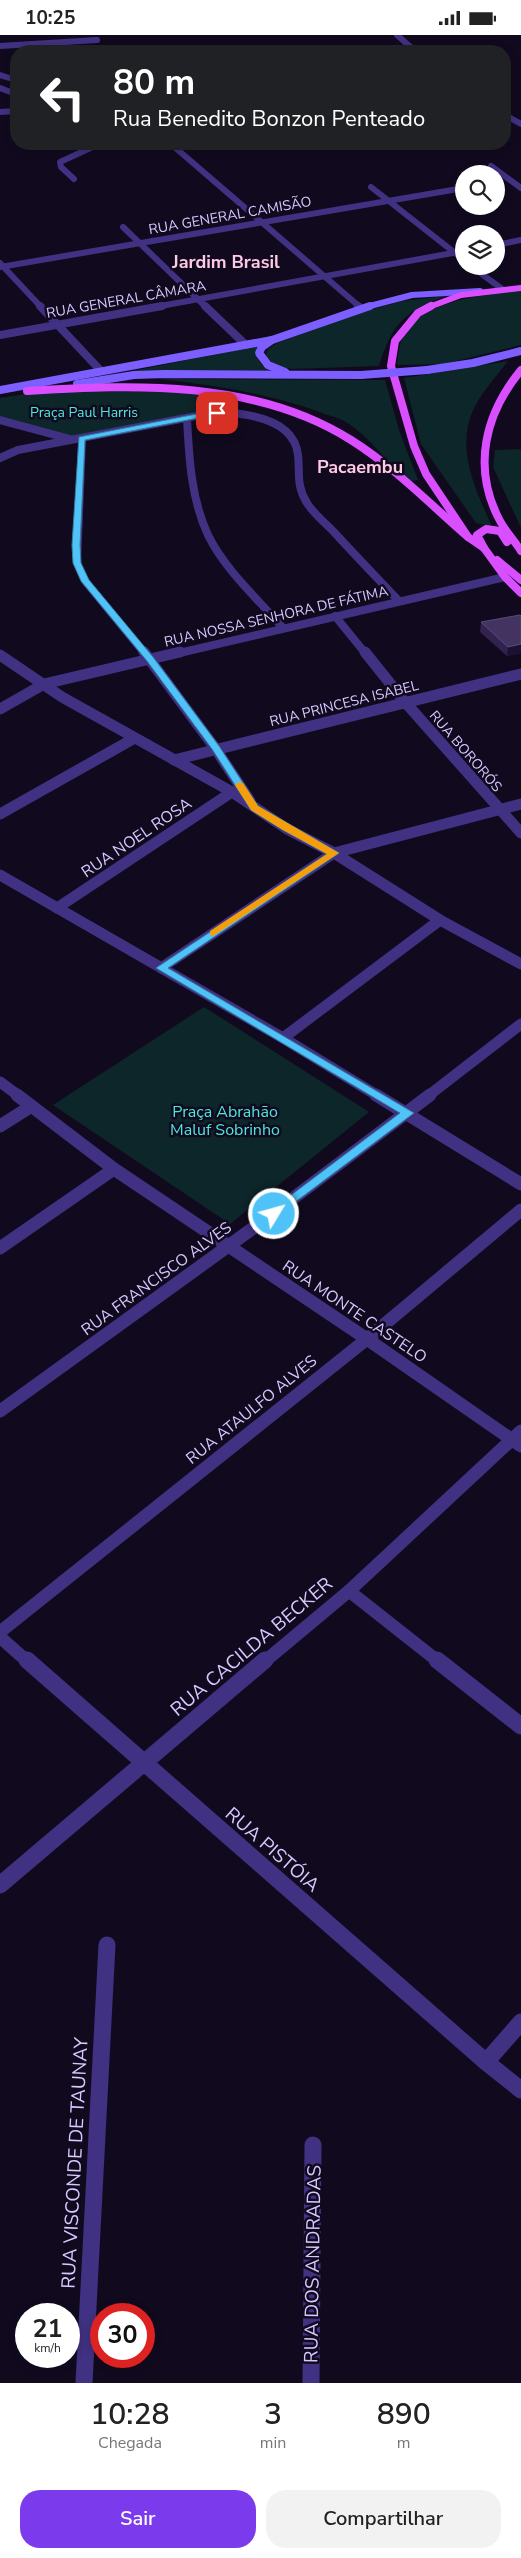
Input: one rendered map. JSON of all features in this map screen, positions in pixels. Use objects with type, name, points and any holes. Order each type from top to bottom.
[{"type":"main road","points":[[0,390],[272,340],[361,308],[412,295],[521,288]]},
{"type":"main road","points":[[468,537],[426,474],[414,446],[394,379],[392,357],[395,341],[406,325],[418,313],[436,303],[461,295],[498,290]]},
{"type":"main road","points":[[272,340],[262,347],[259,353],[262,359],[272,367],[294,375]]},
{"type":"main road","points":[[0,396],[134,375],[361,375],[427,370],[473,363],[521,351]]},
{"type":"main road","points":[[521,369],[493,409],[483,447],[483,468],[498,518],[521,551]]},
{"type":"main road","points":[[28,391],[89,386],[175,388],[252,401],[289,412],[324,425],[352,441],[468,537],[484,548]]},
{"type":"main road","points":[[521,559],[516,556],[500,531],[486,529],[477,535],[505,577],[521,593]]},
{"type":"main road","points":[[490,556],[521,580]]},
{"type":"street","points":[[397,35],[406,38]]},
{"type":"street","points":[[11,45],[97,40]]},
{"type":"street","points":[[74,179],[61,167],[60,162],[85,150]]},
{"type":"street","points":[[178,150],[260,223],[361,308]]},
{"type":"street","points":[[505,176],[521,188]]},
{"type":"street","points":[[505,181],[521,178]]},
{"type":"street","points":[[371,187],[454,253]]},
{"type":"street","name":"RUA GENERAL CAMISÃO","points":[[1,266],[455,190]]},
{"type":"street","points":[[123,227],[246,345]]},
{"type":"street","points":[[505,243],[521,240]]},
{"type":"street","name":"RUA GENERAL CÂMARA","points":[[0,335],[454,253]]},
{"type":"street","points":[[1,266],[101,371]]},
{"type":"street","points":[[482,275],[498,290]]},
{"type":"street","points":[[0,458],[18,449],[230,412],[281,425],[290,433],[297,451],[299,485],[307,504],[399,601]]},
{"type":"street","points":[[187,418],[188,450],[201,517],[206,530],[215,548],[283,629]]},
{"type":"street","points":[[0,420],[78,440]]},
{"type":"street","points":[[78,440],[76,545],[77,563],[85,581],[150,659],[215,748],[255,808]]},
{"type":"street","name":"RUA NOSSA SENHORA DE FÁTIMA","points":[[0,709],[44,684],[505,577]]},
{"type":"street","name":"RUA BORORÓS","points":[[335,616],[405,702],[521,833]]},
{"type":"street","points":[[0,655],[62,697],[133,739],[232,792],[287,829],[334,853],[440,921],[519,961]]},
{"type":"street","name":"RUA PRINCESA ISABEL","points":[[174,760],[215,748],[521,674]]},
{"type":"street","points":[[0,814],[133,739]]},
{"type":"street","name":"RUA NOEL ROSA","points":[[57,908],[232,792]]},
{"type":"street","points":[[161,968],[334,853],[521,804]]},
{"type":"street","points":[[0,875],[283,1038],[521,1184]]},
{"type":"street","points":[[283,1038],[440,921]]},
{"type":"street","name":"RUA FRANCISCO ALVES","points":[[0,1411],[229,1247],[408,1113],[521,1024]]},
{"type":"street","name":"RUA MONTE CASTELO","points":[[0,1082],[30,1107],[114,1169],[518,1439]]},
{"type":"street","points":[[0,1125],[30,1107]]},
{"type":"street","points":[[0,1248],[114,1169]]},
{"type":"street","name":"RUA ATAULFO ALVES","points":[[0,1632],[367,1339],[521,1209]]},
{"type":"street","name":"RUA CACILDA BECKER","points":[[0,1885],[144,1761],[349,1591],[518,1439]]},
{"type":"street","points":[[349,1591],[521,1726]]},
{"type":"street","name":"RUA PISTÓIA","points":[[0,1637],[144,1761],[172,1789],[521,2091]]},
{"type":"street","name":"RUA VISCONDE DE TAUNAY","points":[[84,2383],[107,1945]]},
{"type":"street","points":[[486,2062],[521,2022]]},
{"type":"street","name":"RUA DOS ANDRADAS","points":[[311,2383],[313,2145]]},
{"type":"green space","points":[[521,291],[521,345],[444,364],[397,365],[402,338],[411,325],[423,315],[455,301]]},
{"type":"green space","points":[[446,296],[420,307],[402,321],[389,339],[379,366],[291,369],[277,365],[266,355],[268,349],[277,343],[355,314],[403,301]]},
{"type":"green space","points":[[258,346],[255,354],[262,365],[272,370],[132,371]]},
{"type":"green space","points":[[508,361],[478,401],[471,415],[467,430],[466,444],[471,473],[492,527],[476,523],[421,444],[404,378]]},
{"type":"green space","points":[[160,379],[385,380],[399,430],[418,480],[411,481],[403,475],[355,428],[339,419],[278,399],[220,387]]},
{"type":"green space","name":"Praça Paul Harris","points":[[149,389],[200,394],[218,409],[77,437],[0,418],[0,398],[32,393]]},
{"type":"green space","points":[[521,449],[521,528],[493,467],[495,450]]},
{"type":"green space","name":"Praça Abrahão Maluf Sobrinho","points":[[204,1007],[369,1112],[230,1224],[53,1105]]},
{"type":"building","points":[[520,615],[521,644],[508,647],[481,622]]},
{"type":"slow traffic","points":[[213,933],[334,853],[287,829],[255,808],[239,785]]},
{"type":"district","name":"Jardim Brasil","points":[[226,262]]},
{"type":"district","name":"Pacaembu","points":[[360,467]]},
{"type":"route","points":[[217,413],[82,439],[76,545],[77,563],[85,581],[150,659],[215,748],[255,808],[287,829],[334,853],[161,968],[408,1113],[274,1214]]}]
